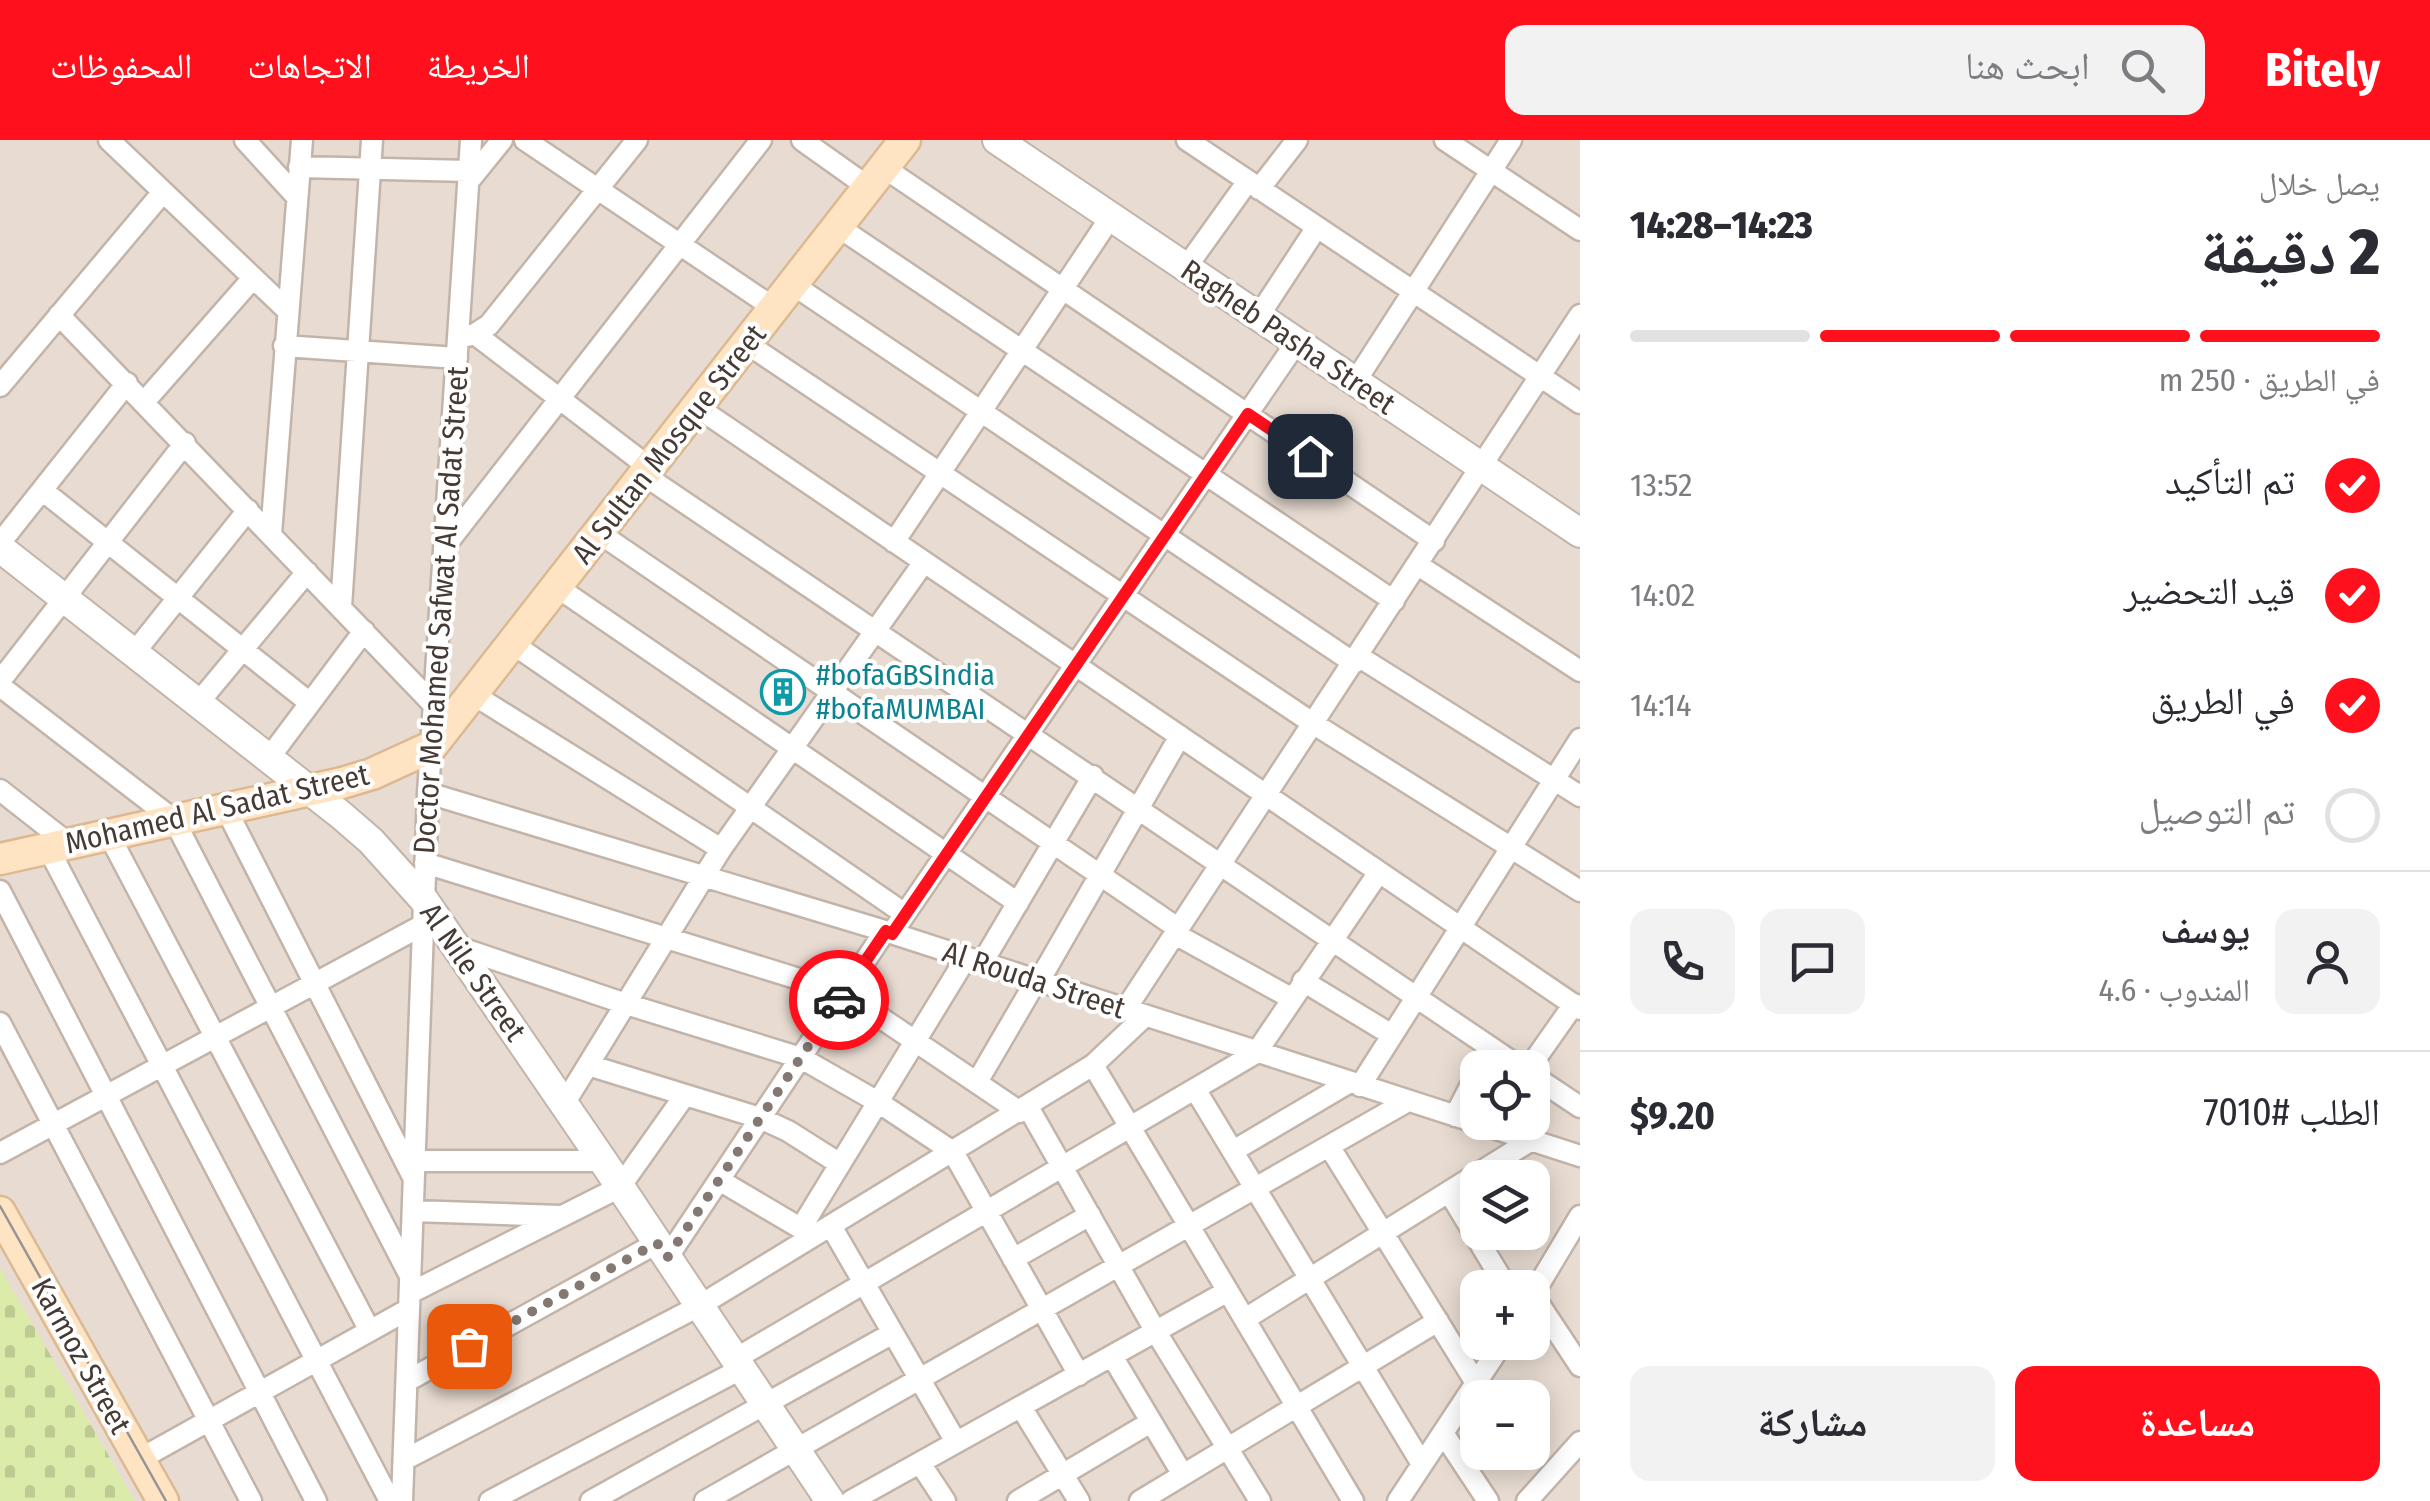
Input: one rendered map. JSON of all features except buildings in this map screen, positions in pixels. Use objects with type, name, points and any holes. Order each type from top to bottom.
[{"type":"main road","name":"Al Sultan Mosque Street","points":[[431,747],[905,140]]},
{"type":"main road","name":"Mohamed Al Sadat Street","points":[[0,860],[372,774],[431,747]]},
{"type":"main road","name":"Karmoz Street","points":[[0,1212],[163,1501]]},
{"type":"street","points":[[245,140],[297,197]]},
{"type":"street","points":[[271,534],[302,140]]},
{"type":"street","points":[[341,607],[372,140]]},
{"type":"street","name":"Doctor Mohamed Safwat Al Sadat Street","points":[[402,1501],[428,792],[444,547],[463,343],[471,140]]},
{"type":"street","points":[[299,167],[469,176],[502,140]]},
{"type":"street","points":[[524,140],[774,308]]},
{"type":"street","points":[[463,343],[500,312],[636,140]]},
{"type":"street","points":[[444,547],[762,140]]},
{"type":"street","points":[[802,140],[876,177],[1063,289],[1434,541]]},
{"type":"street","name":"Ragheb Pasha Street","points":[[997,140],[1580,533]]},
{"type":"street","points":[[1187,140],[1580,403]]},
{"type":"street","points":[[1185,268],[1297,140]]},
{"type":"street","points":[[1445,140],[1580,230]]},
{"type":"street","points":[[1356,382],[1510,140]]},
{"type":"street","points":[[115,142],[286,309]]},
{"type":"street","points":[[0,386],[163,192]]},
{"type":"street","points":[[894,542],[1110,218]]},
{"type":"street","points":[[837,226],[1394,602]]},
{"type":"street","points":[[1258,317],[1317,227]]},
{"type":"street","points":[[145,401],[253,278]]},
{"type":"street","points":[[792,284],[1165,535],[1356,659],[1580,796]]},
{"type":"street","points":[[59,315],[434,705]]},
{"type":"street","points":[[404,1460],[699,1306],[815,1230],[953,1152],[1093,1065],[1135,1013],[1177,931],[1580,315]]},
{"type":"street","points":[[284,346],[357,348],[463,343],[560,399],[647,472],[1496,1050]]},
{"type":"street","points":[[746,343],[1314,724],[1580,891]]},
{"type":"street","points":[[407,1380],[662,1251],[719,1180],[844,993],[905,914],[1296,343]]},
{"type":"street","points":[[0,546],[127,383]]},
{"type":"street","points":[[697,408],[1577,1006],[1540,1050]]},
{"type":"street","points":[[184,444],[0,684],[174,820],[410,1293]]},
{"type":"street","points":[[42,490],[310,703]]},
{"type":"street","points":[[134,653],[248,510]]},
{"type":"street","points":[[599,533],[1054,842],[1177,931],[1392,1035]]},
{"type":"street","name":"Al Nile Street","points":[[0,546],[371,841],[423,913],[455,946],[830,1501]]},
{"type":"street","points":[[564,1104],[721,849],[924,562]]},
{"type":"street","points":[[1418,565],[1580,671]]},
{"type":"street","points":[[198,702],[307,572]]},
{"type":"street","points":[[558,587],[1018,903]]},
{"type":"street","points":[[269,758],[364,632]]},
{"type":"street","points":[[513,644],[905,914]]},
{"type":"street","points":[[474,695],[721,849]]},
{"type":"street","points":[[977,1082],[1180,736]]},
{"type":"street","points":[[1233,1151],[1355,1084],[1392,1035],[1580,739]]},
{"type":"street","points":[[815,1230],[840,1164],[916,1040],[1018,903],[1092,776]]},
{"type":"street","points":[[0,790],[59,846],[162,1066],[390,1501]]},
{"type":"street","name":"Al Rouda Street","points":[[428,792],[889,932],[1580,1156]]},
{"type":"street","points":[[226,809],[414,1170],[603,1161]]},
{"type":"street","points":[[109,835],[370,1331]]},
{"type":"street","points":[[426,863],[844,993],[1024,1109],[1260,1501]]},
{"type":"street","points":[[490,1501],[738,1364],[864,1283],[1256,1053],[1378,872]]},
{"type":"street","points":[[0,890],[316,1501]]},
{"type":"street","points":[[0,1153],[315,984],[423,913]]},
{"type":"street","points":[[455,946],[801,1058],[878,1102],[953,1152],[1079,1374]]},
{"type":"street","points":[[0,1023],[251,1501]]},
{"type":"street","points":[[1488,1050],[1490,1046]]},
{"type":"street","points":[[588,1065],[760,1118],[840,1164]]},
{"type":"street","points":[[1093,1065],[1352,1501]]},
{"type":"street","points":[[1550,1087],[1580,1107]]},
{"type":"street","points":[[1195,1089],[1422,1464]]},
{"type":"street","points":[[140,1460],[370,1331],[410,1293],[620,1187],[685,1096]]},
{"type":"street","points":[[705,1501],[1408,1100]]},
{"type":"street","points":[[1455,1116],[1460,1106]]},
{"type":"street","points":[[1245,1319],[1530,1141]]},
{"type":"street","points":[[1329,1146],[1474,1380]]},
{"type":"street","points":[[719,1180],[815,1230],[864,1283],[956,1442]]},
{"type":"street","points":[[1449,1192],[1496,1270]]},
{"type":"street","points":[[413,1210],[564,1216]]},
{"type":"street","points":[[1013,1259],[1090,1215]]},
{"type":"street","points":[[1548,1270],[1580,1216]]},
{"type":"street","points":[[851,1501],[1228,1291]]},
{"type":"street","points":[[1140,1501],[1174,1487],[1227,1448],[1438,1321]]},
{"type":"street","points":[[1550,1321],[1580,1366]]},
{"type":"street","points":[[591,1501],[894,1334]]},
{"type":"street","points":[[1112,1356],[1151,1422],[1174,1487]]},
{"type":"street","points":[[1020,1407],[1079,1501]]},
{"type":"street","points":[[1398,1501],[1460,1408]]},
{"type":"street","points":[[1018,1501],[1151,1422]]},
{"type":"street","points":[[1443,1433],[1488,1501]]},
{"type":"street","points":[[1527,1501],[1580,1442]]},
{"type":"street","points":[[920,1463],[945,1501]]},
{"type":"shaded area","points":[[0,140],[1580,140],[1580,1501],[0,1501]]},
{"type":"green space","points":[[0,1268],[135,1501],[0,1501]]},
{"type":"tram line","points":[[0,1206],[166,1501]]},
{"type":"way so far","points":[[469,1346],[657,1243],[667,1258],[839,1000]]},
{"type":"place","name":"#bofaGBSIndia #bofaMUMBAI","points":[[783,692]]},
{"type":"route","points":[[839,1000],[886,931],[892,934],[1248,414],[1310,456]]}]
